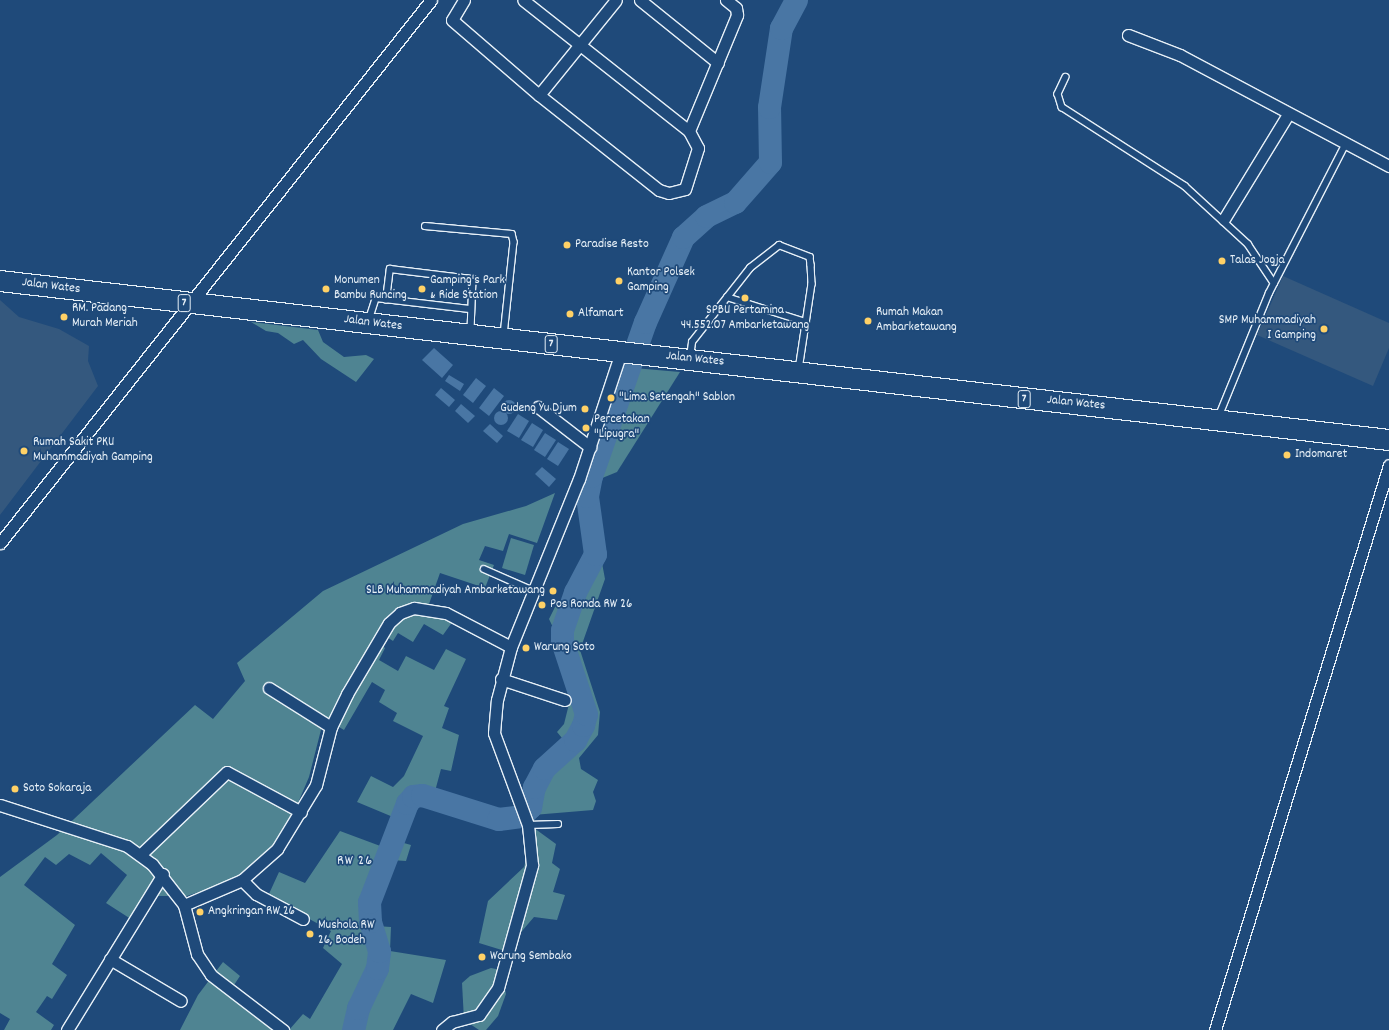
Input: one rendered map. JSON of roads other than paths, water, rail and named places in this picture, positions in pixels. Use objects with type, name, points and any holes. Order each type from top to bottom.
[{"type":"highway","name":"Jalan Wates","points":[[0,281],[471,336],[799,371],[1389,440]]},
{"type":"street","points":[[0,543],[431,0]]},
{"type":"street","points":[[464,0],[452,20],[539,95],[659,190],[669,193],[678,193],[689,184],[698,148],[689,131],[522,0]]},
{"type":"street","points":[[539,95],[581,46],[616,0]]},
{"type":"street","points":[[640,0],[718,63]]},
{"type":"street","points":[[689,131],[738,11],[726,0]]},
{"type":"street","points":[[1128,35],[1180,56],[1346,145],[1389,166]]},
{"type":"street","points":[[1224,219],[1288,114]]},
{"type":"street","points":[[442,1030],[452,1022],[479,1015],[498,988],[532,865],[531,824],[520,804],[494,733],[502,678],[511,647],[535,591],[626,352]]},
{"type":"street","points":[[538,407],[590,447]]},
{"type":"street","points":[[1215,1030],[1389,465]]},
{"type":"street","points":[[184,905],[242,880],[277,849],[301,812],[316,785],[331,727],[375,644],[400,613],[414,608],[446,613],[511,647]]},
{"type":"street","points":[[502,678],[565,700]]},
{"type":"street","points":[[269,688],[331,727]]},
{"type":"street","points":[[140,855],[227,772],[301,812]]},
{"type":"street","points":[[0,805],[127,846],[140,855],[163,874],[184,905],[197,954],[211,975],[283,1030]]},
{"type":"street","points":[[68,1029],[163,874]]},
{"type":"street","points":[[242,880],[256,894],[303,919]]},
{"type":"street","points":[[110,959],[181,1001]]},
{"type":"lane","points":[[1066,77],[1058,94],[1062,107],[1185,186],[1224,219],[1248,244],[1274,283]]},
{"type":"lane","points":[[1217,420],[1274,283],[1346,145]]},
{"type":"lane","points":[[425,226],[512,234],[514,242],[503,339]]},
{"type":"lane","points":[[690,359],[692,342],[727,297],[750,268],[780,245],[810,257],[812,284],[799,371]]},
{"type":"lane","points":[[386,300],[390,269],[473,280],[470,309],[471,336]]},
{"type":"lane","points":[[727,297],[806,322]]},
{"type":"lane","points":[[367,324],[376,298],[470,309]]},
{"type":"lane","points":[[484,569],[535,591]]},
{"type":"lane","points":[[531,824],[558,824]]},
{"type":"waterway","points":[[353,1030],[358,1008],[377,968],[379,951],[370,921],[369,902],[407,803],[413,796],[422,795],[498,819],[521,816],[530,807],[534,787],[544,768],[575,740],[583,725],[586,714],[562,641],[562,630],[575,592],[595,554],[587,496],[591,476],[645,322],[683,237],[706,216],[735,202],[770,162],[769,107],[781,28],[796,0]]},
{"type":"place","name":"Paradise Resto","points":[[567,245]]},
{"type":"place","name":"Talas Jogja","points":[[1222,261]]},
{"type":"place","name":"Kantor Polsek Gamping","points":[[619,281]]},
{"type":"place","name":"Monumen Bambu Runcing","points":[[326,289]]},
{"type":"place","name":"Gamping's Park & Ride Station","points":[[422,289]]},
{"type":"place","name":"SPBU Pertamina 44.552.07 Ambarketawang","points":[[745,298]]},
{"type":"place","name":"Alfamart","points":[[570,314]]},
{"type":"place","name":"RM. Padang Murah Meriah","points":[[64,317]]},
{"type":"place","name":"Rumah Makan Ambarketawang","points":[[868,321]]},
{"type":"place","name":"SMP Muhammadiyah I Gamping","points":[[1324,329]]},
{"type":"place","name":"\"Lima Setengah\" Sablon","points":[[611,398]]},
{"type":"place","name":"Gudeng Yu Djum","points":[[585,409]]},
{"type":"place","name":"Percetakan \"Lipugra\"","points":[[586,428]]},
{"type":"place","name":"Rumah Sakit PKU Muhammadiyah Gamping","points":[[24,451]]},
{"type":"place","name":"Indomaret","points":[[1287,455]]},
{"type":"place","name":"SLB Muhammadiyah Ambarketawang","points":[[553,591]]},
{"type":"place","name":"Pos Ronda RW 26","points":[[542,605]]},
{"type":"place","name":"Warung Soto","points":[[526,648]]},
{"type":"place","name":"Soto Sokaraja","points":[[15,789]]},
{"type":"place","name":"Angkringan RW 26","points":[[200,912]]},
{"type":"place","name":"Mushola RW 26, Bodeh","points":[[310,934]]},
{"type":"place","name":"Warung Sembako","points":[[482,957]]},
{"type":"district","name":"RW 26","points":[[355,861]]}]
